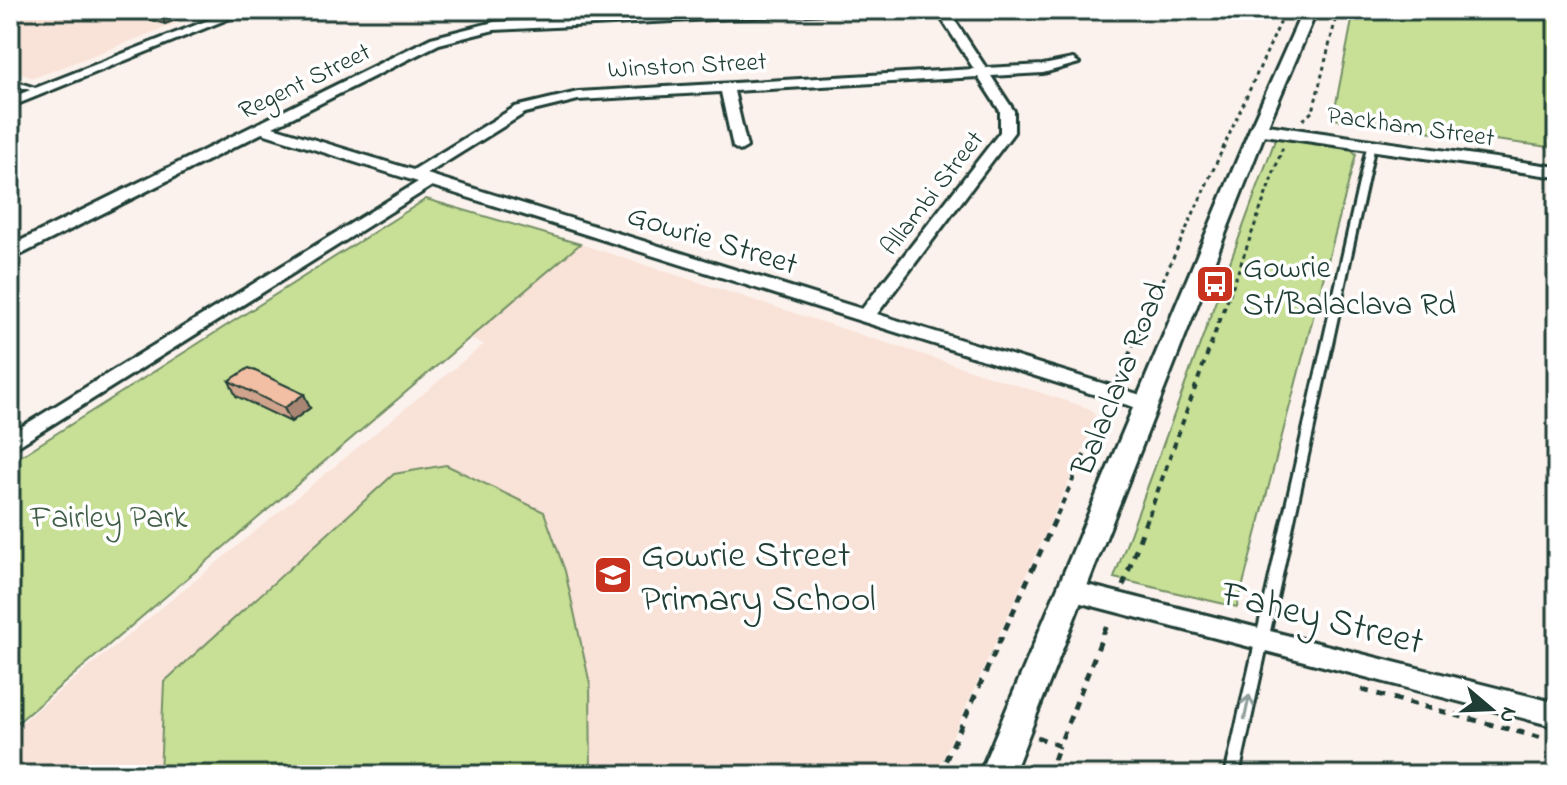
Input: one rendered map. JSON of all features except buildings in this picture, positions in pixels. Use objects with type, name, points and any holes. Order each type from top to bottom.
[{"type":"street","points":[[10,103],[244,10]]},
{"type":"street","points":[[552,24],[553,10]]},
{"type":"street","name":"Regent Street","points":[[10,253],[435,41],[494,26],[830,10]]},
{"type":"street","name":"Allambi Street","points":[[865,317],[1007,132],[1007,111],[942,10]]},
{"type":"street","name":"Balaclava Road","points":[[996,775],[1258,129],[1310,10]]},
{"type":"street","name":"Winston Street","points":[[10,444],[422,178],[520,110],[578,96],[1043,69],[1073,63]]},
{"type":"street","points":[[727,87],[740,147]]},
{"type":"street","name":"Gowrie Street","points":[[262,128],[1147,404]]},
{"type":"street","name":"Packham Street","points":[[1258,129],[1557,172]]},
{"type":"street","name":"Fahey Street","points":[[1071,591],[1557,715]]},
{"type":"lane","points":[[10,82],[40,91]]},
{"type":"lane","points":[[1232,775],[1371,145]]},
{"type":"path","points":[[846,14],[923,10]]},
{"type":"path","points":[[1049,775],[1266,197],[1271,172],[1289,133],[1313,111],[1338,10]]},
{"type":"path","points":[[1015,727],[1059,746]]},
{"type":"shaded area","points":[[10,10],[211,10],[34,78],[10,70]]},
{"type":"shaded area","name":"Gowrie Street Primary School","points":[[580,244],[1091,409],[1097,419],[935,775],[10,775],[10,732],[484,344],[465,337]]},
{"type":"green space","points":[[1354,10],[1557,10],[1557,148],[1333,119]]},
{"type":"green space","points":[[1284,135],[1347,145],[1356,154],[1237,607],[1114,578],[1275,140]]},
{"type":"green space","name":"Fairley Park","points":[[426,199],[580,244],[10,729],[10,463]]},
{"type":"green space","points":[[446,465],[544,512],[565,571],[590,684],[591,775],[160,775],[164,682],[394,474]]},
{"type":"place","name":"Gowrie St/Balaclava Rd","points":[[1215,284]]},
{"type":"place","name":"Gowrie Street Primary School","points":[[613,575]]}]
